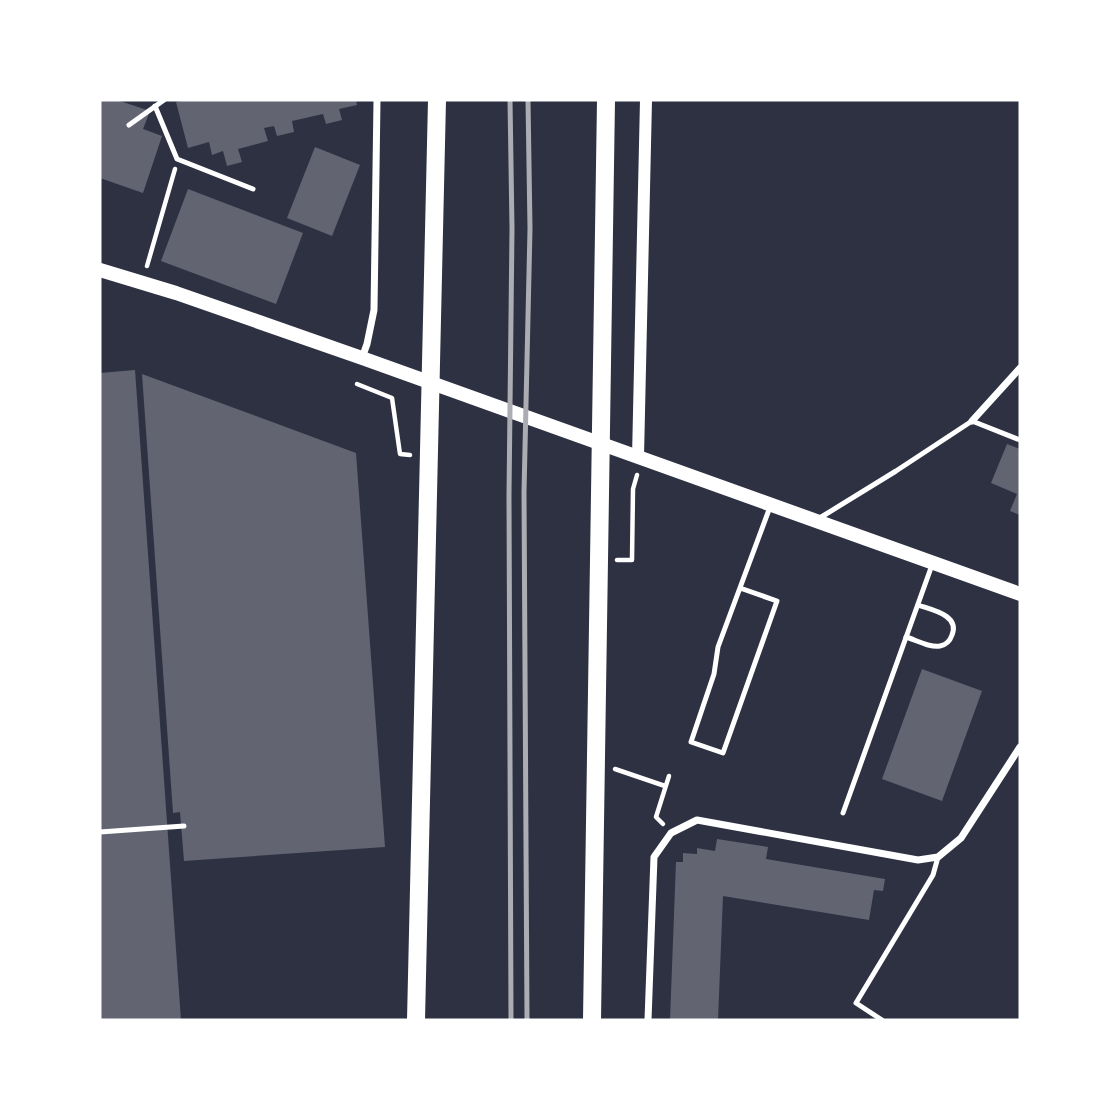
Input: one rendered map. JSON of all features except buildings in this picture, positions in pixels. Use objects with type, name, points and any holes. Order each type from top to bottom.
[{"type":"main road","points":[[416,1020],[437,100]]},
{"type":"main road","points":[[592,1020],[606,100]]},
{"type":"main road","points":[[100,270],[176,293],[362,358],[1020,594]]},
{"type":"street","points":[[362,358],[374,310],[377,100]]},
{"type":"street","points":[[634,456],[646,100]]},
{"type":"street","points":[[972,421],[1020,368]]},
{"type":"street","points":[[648,1020],[654,857],[671,832],[697,820],[918,860],[938,857],[961,838],[1020,747]]},
{"type":"lane","points":[[130,125],[164,100]]},
{"type":"lane","points":[[155,106],[177,159],[253,189]]},
{"type":"lane","points":[[816,520],[972,421],[1020,440]]},
{"type":"lane","points":[[740,588],[776,601],[723,753],[691,742],[714,674],[718,647],[771,504]]},
{"type":"lane","points":[[843,813],[933,562]]},
{"type":"lane","points":[[906,637],[939,647],[952,637],[953,626],[947,617],[918,605]]},
{"type":"lane","points":[[100,832],[184,826]]},
{"type":"lane","points":[[883,1020],[856,1003],[933,875],[938,857]]},
{"type":"path","points":[[147,266],[177,159]]},
{"type":"path","points":[[357,384],[392,398],[400,454],[411,455]]},
{"type":"path","points":[[617,560],[632,560],[633,489],[637,475]]},
{"type":"path","points":[[615,769],[665,786]]},
{"type":"path","points":[[669,776],[656,817],[671,832]]},
{"type":"railway","points":[[510,100],[511,1020]]},
{"type":"railway","points":[[527,1020],[524,492],[530,229],[528,100]]}]
